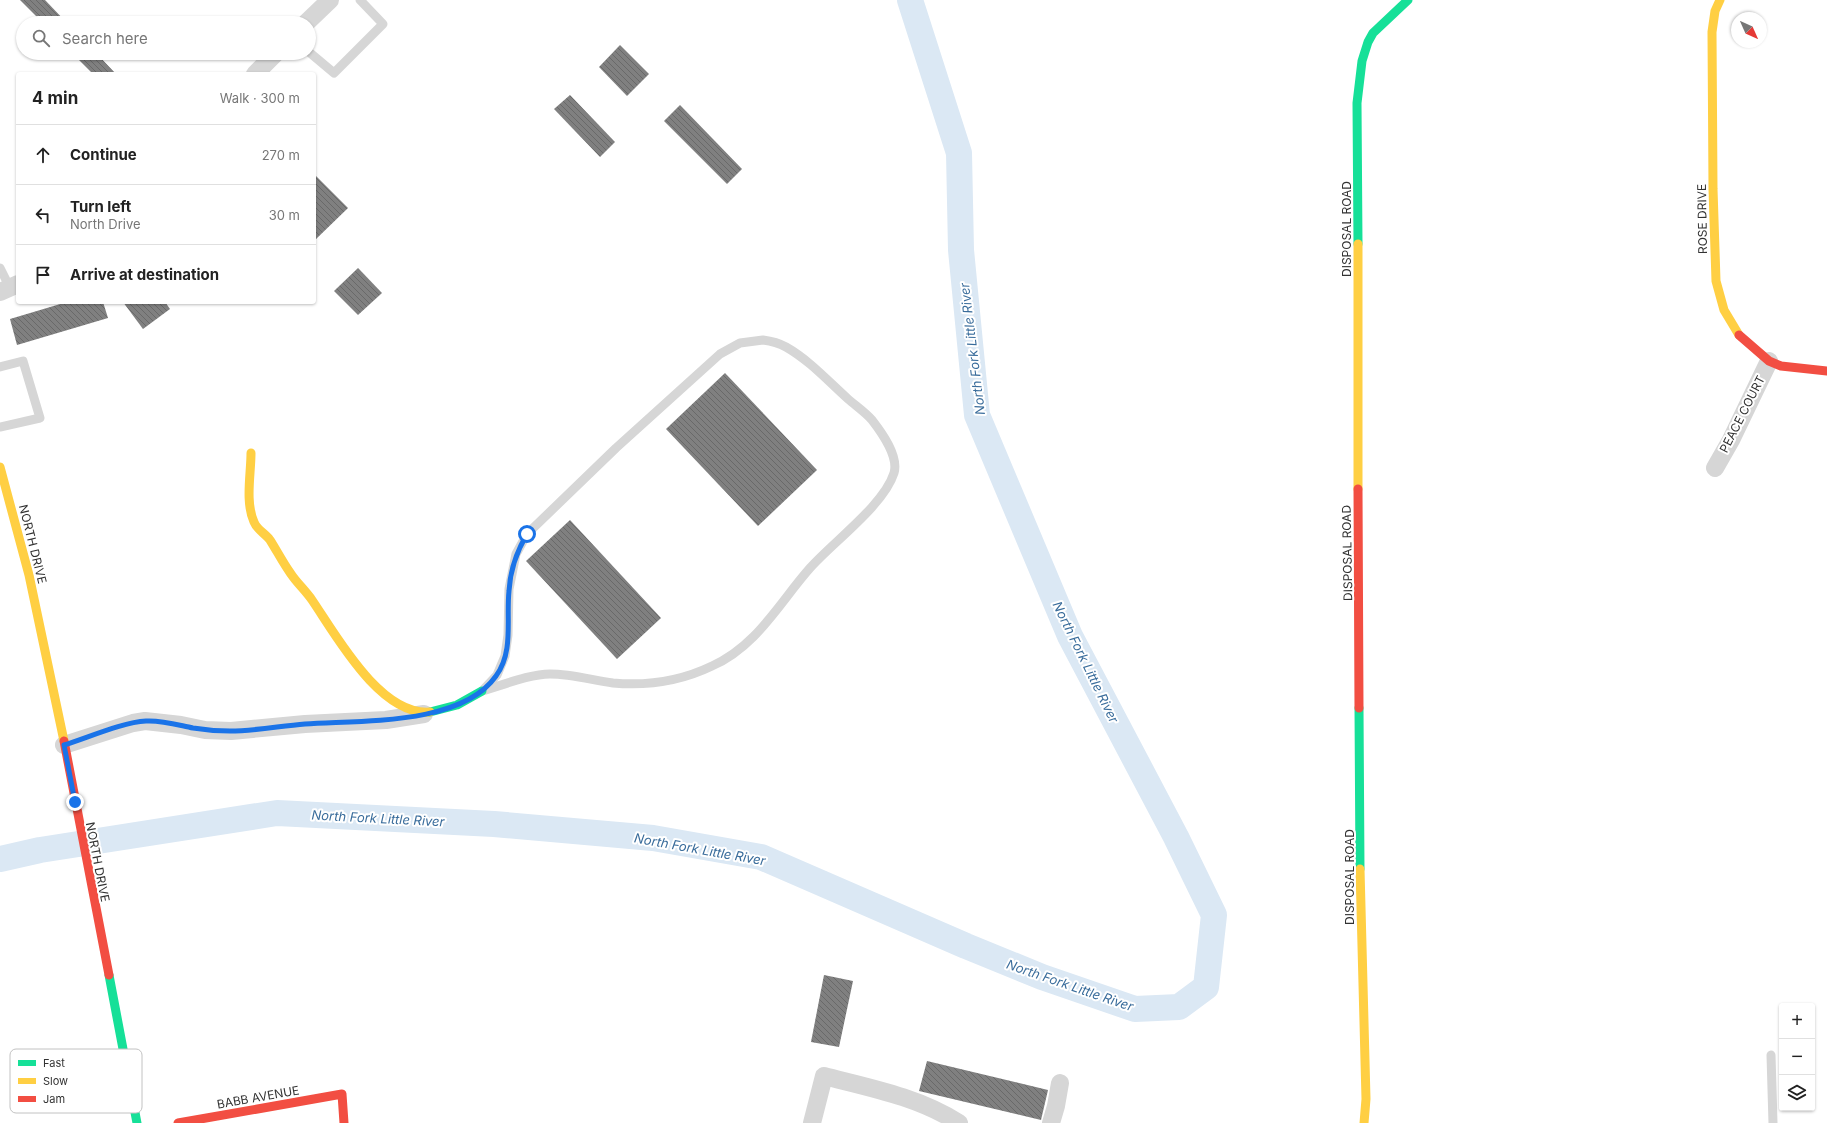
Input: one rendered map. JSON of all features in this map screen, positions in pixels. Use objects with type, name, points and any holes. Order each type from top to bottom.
[{"type":"street","points":[[313,16],[330,0]]},
{"type":"street","name":"DISPOSAL ROAD","points":[[1364,1123],[1366,1099],[1360,885],[1357,103],[1360,68],[1367,43],[1380,25],[1408,0]]},
{"type":"street","name":"ROSE DRIVE","points":[[1720,0],[1715,10],[1712,32],[1714,146],[1713,189],[1716,281],[1724,310],[1730,322],[1743,339],[1769,361],[1781,366],[1827,371]]},
{"type":"street","points":[[257,72],[269,60]]},
{"type":"street","name":"PEACE COURT","points":[[1715,468],[1769,361]]},
{"type":"street","points":[[251,453],[250,508],[254,523],[266,535],[291,574],[309,596],[344,648],[367,674],[386,693],[408,709],[431,712]]},
{"type":"street","name":"NORTH DRIVE","points":[[0,466],[29,575],[64,745],[122,1049]]},
{"type":"street","points":[[64,745],[133,723],[145,721],[181,724],[205,730],[231,731],[305,724],[386,720],[431,712],[454,706],[482,691]]},
{"type":"street","points":[[812,1123],[824,1076],[894,1094],[942,1112],[959,1123]]},
{"type":"street","points":[[1051,1123],[1060,1084]]},
{"type":"street","name":"BABB AVENUE","points":[[178,1123],[342,1094],[344,1123]]},
{"type":"street","name":"NORTH DRIVE","points":[[135,1113],[137,1123]]},
{"type":"lane","points":[[316,58],[334,72],[383,24],[360,0]]},
{"type":"lane","points":[[0,268],[9,288]]},
{"type":"lane","points":[[763,340],[774,342],[789,348],[871,419],[886,440],[895,462],[894,473],[884,492],[870,510],[810,568],[760,630],[743,646],[723,661],[690,675],[667,681],[645,684],[614,683],[552,674],[535,675],[482,691],[497,675],[505,656],[508,635],[509,590],[516,554],[527,534],[616,448],[720,354],[740,343],[763,340]]},
{"type":"lane","points":[[0,367],[23,361],[40,418],[0,427]]},
{"type":"lane","points":[[1771,1055],[1773,1123]]},
{"type":"building","points":[[20,0],[45,0],[60,16],[36,16]]},
{"type":"building","points":[[620,45],[649,74],[627,96],[599,67]]},
{"type":"building","points":[[79,60],[103,60],[114,72],[91,72]]},
{"type":"building","points":[[570,95],[615,142],[600,157],[554,109]]},
{"type":"building","points":[[680,105],[742,169],[727,184],[664,121]]},
{"type":"building","points":[[316,176],[348,208],[316,239]]},
{"type":"building","points":[[358,268],[382,293],[358,315],[334,291]]},
{"type":"building","points":[[60,304],[104,304],[108,318],[17,345],[10,319]]},
{"type":"building","points":[[124,304],[166,304],[170,309],[143,329]]},
{"type":"building","points":[[725,373],[817,470],[758,526],[666,429]]},
{"type":"building","points":[[570,520],[661,618],[617,659],[526,561]]},
{"type":"building","points":[[824,975],[853,981],[839,1047],[811,1042]]},
{"type":"building","points":[[927,1061],[1048,1090],[1041,1120],[919,1091]]},
{"type":"waterway","name":"North Fork Little River","points":[[0,859],[40,850],[277,813],[494,824],[653,838],[761,857],[966,946],[1042,977],[1135,1009],[1179,1007],[1206,987],[1214,915],[1176,837],[1070,636],[977,415],[961,250],[959,153],[910,0]]},
{"type":"traffic: fast","points":[[1358,244],[1357,103],[1362,61],[1368,42],[1373,33],[1408,0]]},
{"type":"traffic: fast","points":[[430,712],[457,705],[482,691]]},
{"type":"traffic: fast","points":[[1359,708],[1360,869]]},
{"type":"traffic: fast","points":[[109,975],[123,1049]]},
{"type":"traffic: fast","points":[[135,1113],[137,1123]]},
{"type":"traffic: slow","points":[[1720,0],[1715,11],[1712,32],[1713,189],[1716,281],[1724,310],[1739,335]]},
{"type":"traffic: slow","points":[[1358,244],[1358,489]]},
{"type":"traffic: slow","points":[[251,453],[249,497],[251,514],[255,525],[270,540],[288,570],[307,593],[361,671],[377,688],[394,701],[412,710],[430,712]]},
{"type":"traffic: slow","points":[[0,467],[29,575],[64,741]]},
{"type":"traffic: slow","points":[[1360,869],[1366,1099],[1364,1123]]},
{"type":"traffic: jam","points":[[1739,335],[1769,361],[1781,366],[1827,371]]},
{"type":"traffic: jam","points":[[1358,489],[1359,708]]},
{"type":"traffic: jam","points":[[64,741],[109,975]]},
{"type":"traffic: jam","points":[[178,1123],[342,1094],[344,1123]]},
{"type":"route","points":[[75,802],[64,745],[133,723],[157,721],[181,724],[205,730],[231,731],[305,724],[386,720],[443,710],[473,697],[490,684],[502,666],[508,646],[509,590],[516,554],[527,534]]}]
